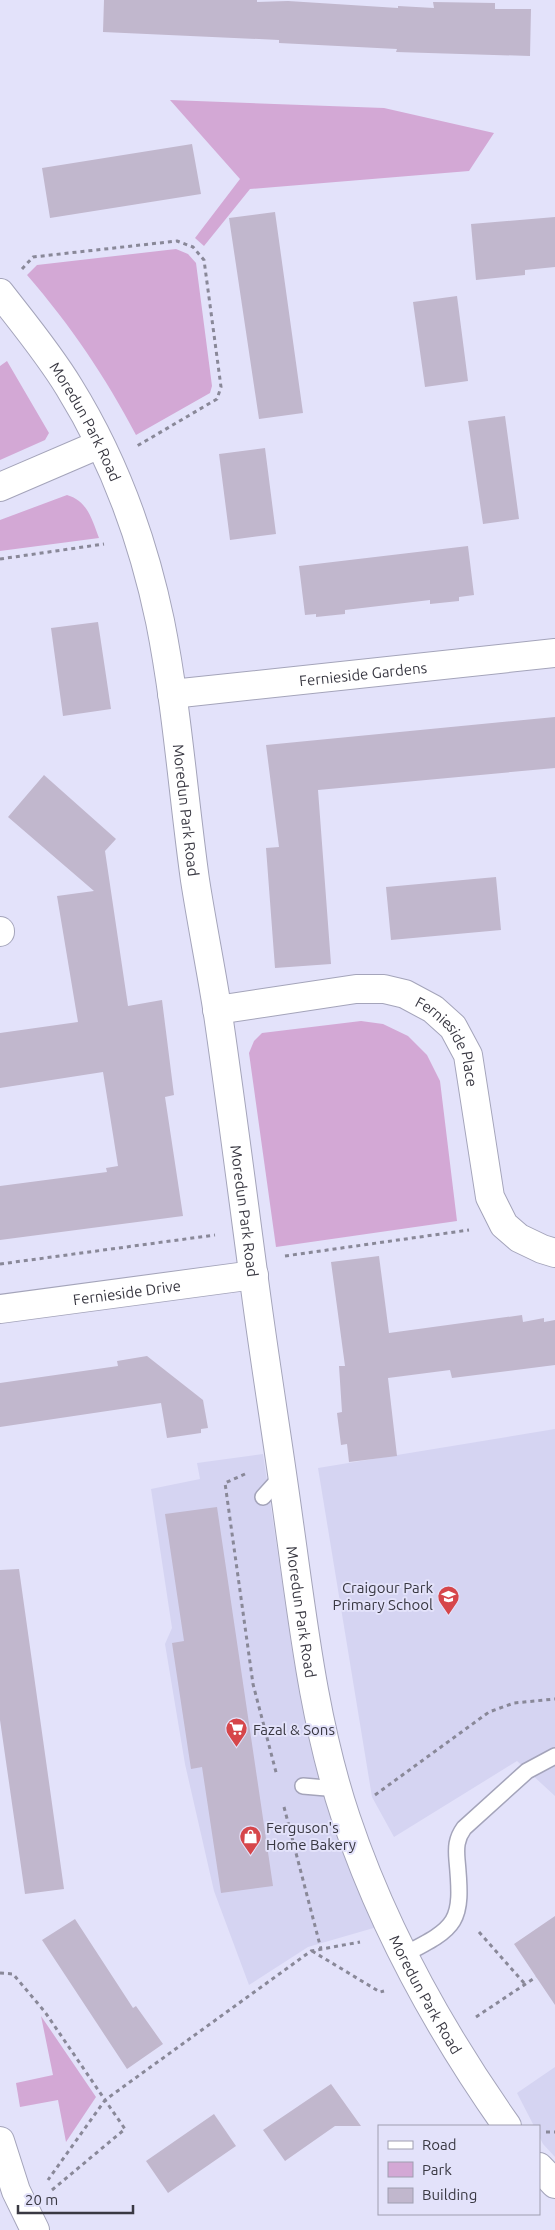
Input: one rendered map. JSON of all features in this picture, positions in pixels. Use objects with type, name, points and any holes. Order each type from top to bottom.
[{"type":"street","name":"Moredun Park Road","points":[[0,293],[32,333],[69,386],[100,444],[126,503],[159,620],[172,694],[195,882],[217,1010],[252,1268],[317,1707],[345,1815],[367,1872],[418,1983],[477,2084],[506,2125]]},
{"type":"street","points":[[0,487],[100,444]]},
{"type":"street","name":"Fernieside Gardens","points":[[172,694],[555,653]]},
{"type":"street","name":"Fernieside Place","points":[[217,1010],[356,989],[384,989],[405,994],[433,1009],[453,1027],[468,1056],[490,1197],[504,1225],[519,1238],[555,1253]]},
{"type":"street","name":"Fernieside Drive","points":[[0,1309],[252,1268]]},
{"type":"street","points":[[0,2141],[16,2191],[34,2213]]},
{"type":"street","points":[[540,2168],[555,2184]]},
{"type":"lane","points":[[263,1497],[281,1468]]},
{"type":"lane","points":[[399,1945],[442,1933],[453,1921],[458,1908],[460,1881],[456,1848],[460,1834],[527,1771],[555,1756]]},
{"type":"lane","points":[[303,1786],[338,1789]]},
{"type":"path","points":[[51,254],[178,240],[193,247],[204,260],[221,387],[218,399],[152,438]]},
{"type":"path","points":[[0,559],[137,540]]},
{"type":"path","points":[[252,1268],[504,1225]]},
{"type":"path","points":[[0,1264],[247,1230]]},
{"type":"path","points":[[279,1786],[253,1684],[224,1483],[281,1468]]},
{"type":"path","points":[[345,1815],[489,1712],[514,1703],[555,1699]]},
{"type":"path","points":[[284,1804],[321,1949]]},
{"type":"path","points":[[458,1908],[525,1984]]},
{"type":"path","points":[[34,2213],[49,2178],[105,2100],[311,1951],[399,1945]]},
{"type":"path","points":[[311,1951],[380,1992],[418,1983]]},
{"type":"path","points":[[0,1973],[13,1974],[45,2012],[125,2129],[34,2213]]},
{"type":"path","points":[[449,2036],[536,1977]]},
{"type":"shaded area","name":"Craigour Park Primary School","points":[[555,1429],[555,1796],[517,1761],[394,1837],[372,1797],[318,1468]]},
{"type":"shaded area","points":[[263,1454],[294,1662],[321,1773],[377,1927],[308,1947],[249,1985],[214,1891],[185,1764],[165,1644],[172,1628],[151,1489],[200,1479],[197,1463]]},
{"type":"shaded area","points":[[555,2067],[555,2157],[543,2144],[540,2138],[540,2125],[533,2125],[517,2093]]},
{"type":"green space","points":[[170,100],[384,108],[494,133],[469,171],[250,189],[204,246],[195,238],[240,179]]},
{"type":"green space","points":[[176,249],[188,254],[196,263],[212,386],[210,393],[136,435],[112,392],[86,352],[27,275],[37,265]]},
{"type":"green space","points":[[7,361],[49,433],[45,440],[0,460],[0,366]]},
{"type":"green space","points":[[67,495],[85,506],[99,538],[0,551],[0,520]]},
{"type":"green space","points":[[361,1021],[383,1024],[408,1036],[427,1055],[440,1081],[457,1221],[276,1247],[249,1053],[254,1041],[262,1033]]},
{"type":"green space","points":[[41,2016],[96,2097],[66,2142],[58,2100],[20,2107],[16,2083],[53,2075]]},
{"type":"building","points":[[104,0],[257,0],[257,2],[288,1],[398,8],[398,6],[434,8],[433,2],[495,3],[495,9],[531,9],[530,56],[396,52],[397,49],[279,43],[279,40],[103,32]]},
{"type":"building","points":[[192,144],[201,194],[50,218],[42,168]]},
{"type":"building","points":[[275,212],[303,413],[259,419],[229,218]]},
{"type":"building","points":[[555,217],[555,267],[525,270],[525,275],[476,280],[471,224]]},
{"type":"building","points":[[457,296],[468,381],[425,387],[413,302]]},
{"type":"building","points":[[505,416],[519,519],[483,524],[468,421]]},
{"type":"building","points":[[265,448],[276,534],[230,540],[219,454]]},
{"type":"building","points":[[468,546],[474,595],[459,597],[459,601],[430,604],[430,600],[345,610],[345,614],[316,617],[316,614],[305,615],[299,566]]},
{"type":"building","points":[[98,622],[111,709],[63,716],[51,628]]},
{"type":"building","points":[[555,717],[555,768],[318,790],[331,964],[275,968],[266,848],[279,847],[266,745]]},
{"type":"building","points":[[44,775],[116,839],[105,851],[128,1006],[162,1000],[174,1095],[165,1097],[183,1216],[0,1240],[0,1186],[107,1172],[106,1168],[118,1166],[103,1072],[0,1088],[0,1033],[78,1022],[57,896],[94,891],[8,817]]},
{"type":"building","points":[[496,877],[501,930],[391,940],[386,887]]},
{"type":"building","points":[[379,1256],[389,1333],[522,1315],[523,1322],[544,1318],[544,1322],[555,1320],[555,1365],[452,1378],[450,1370],[388,1378],[397,1456],[349,1462],[347,1444],[341,1445],[337,1413],[342,1412],[339,1366],[345,1366],[331,1262]]},
{"type":"building","points":[[147,1356],[203,1400],[208,1428],[201,1429],[201,1433],[167,1438],[161,1403],[0,1427],[0,1383],[118,1366],[117,1361]]},
{"type":"building","points":[[217,1507],[273,1886],[221,1893],[202,1767],[191,1769],[172,1643],[184,1641],[165,1514]]},
{"type":"building","points":[[19,1569],[64,1889],[25,1894],[0,1720],[0,1570]]},
{"type":"building","points":[[555,1916],[555,2005],[514,1944]]},
{"type":"building","points":[[75,1919],[133,2008],[136,2006],[163,2044],[127,2069],[42,1940]]},
{"type":"building","points":[[331,2084],[361,2126],[335,2126],[285,2161],[263,2130]]},
{"type":"building","points":[[214,2114],[236,2146],[168,2193],[146,2161]]},
{"type":"place","name":"Craigour Park Primary School","points":[[449,1615]]},
{"type":"place","name":"Fazal & Sons","points":[[237,1748]]},
{"type":"place","name":"Ferguson's Home Bakery","points":[[250,1855]]}]
